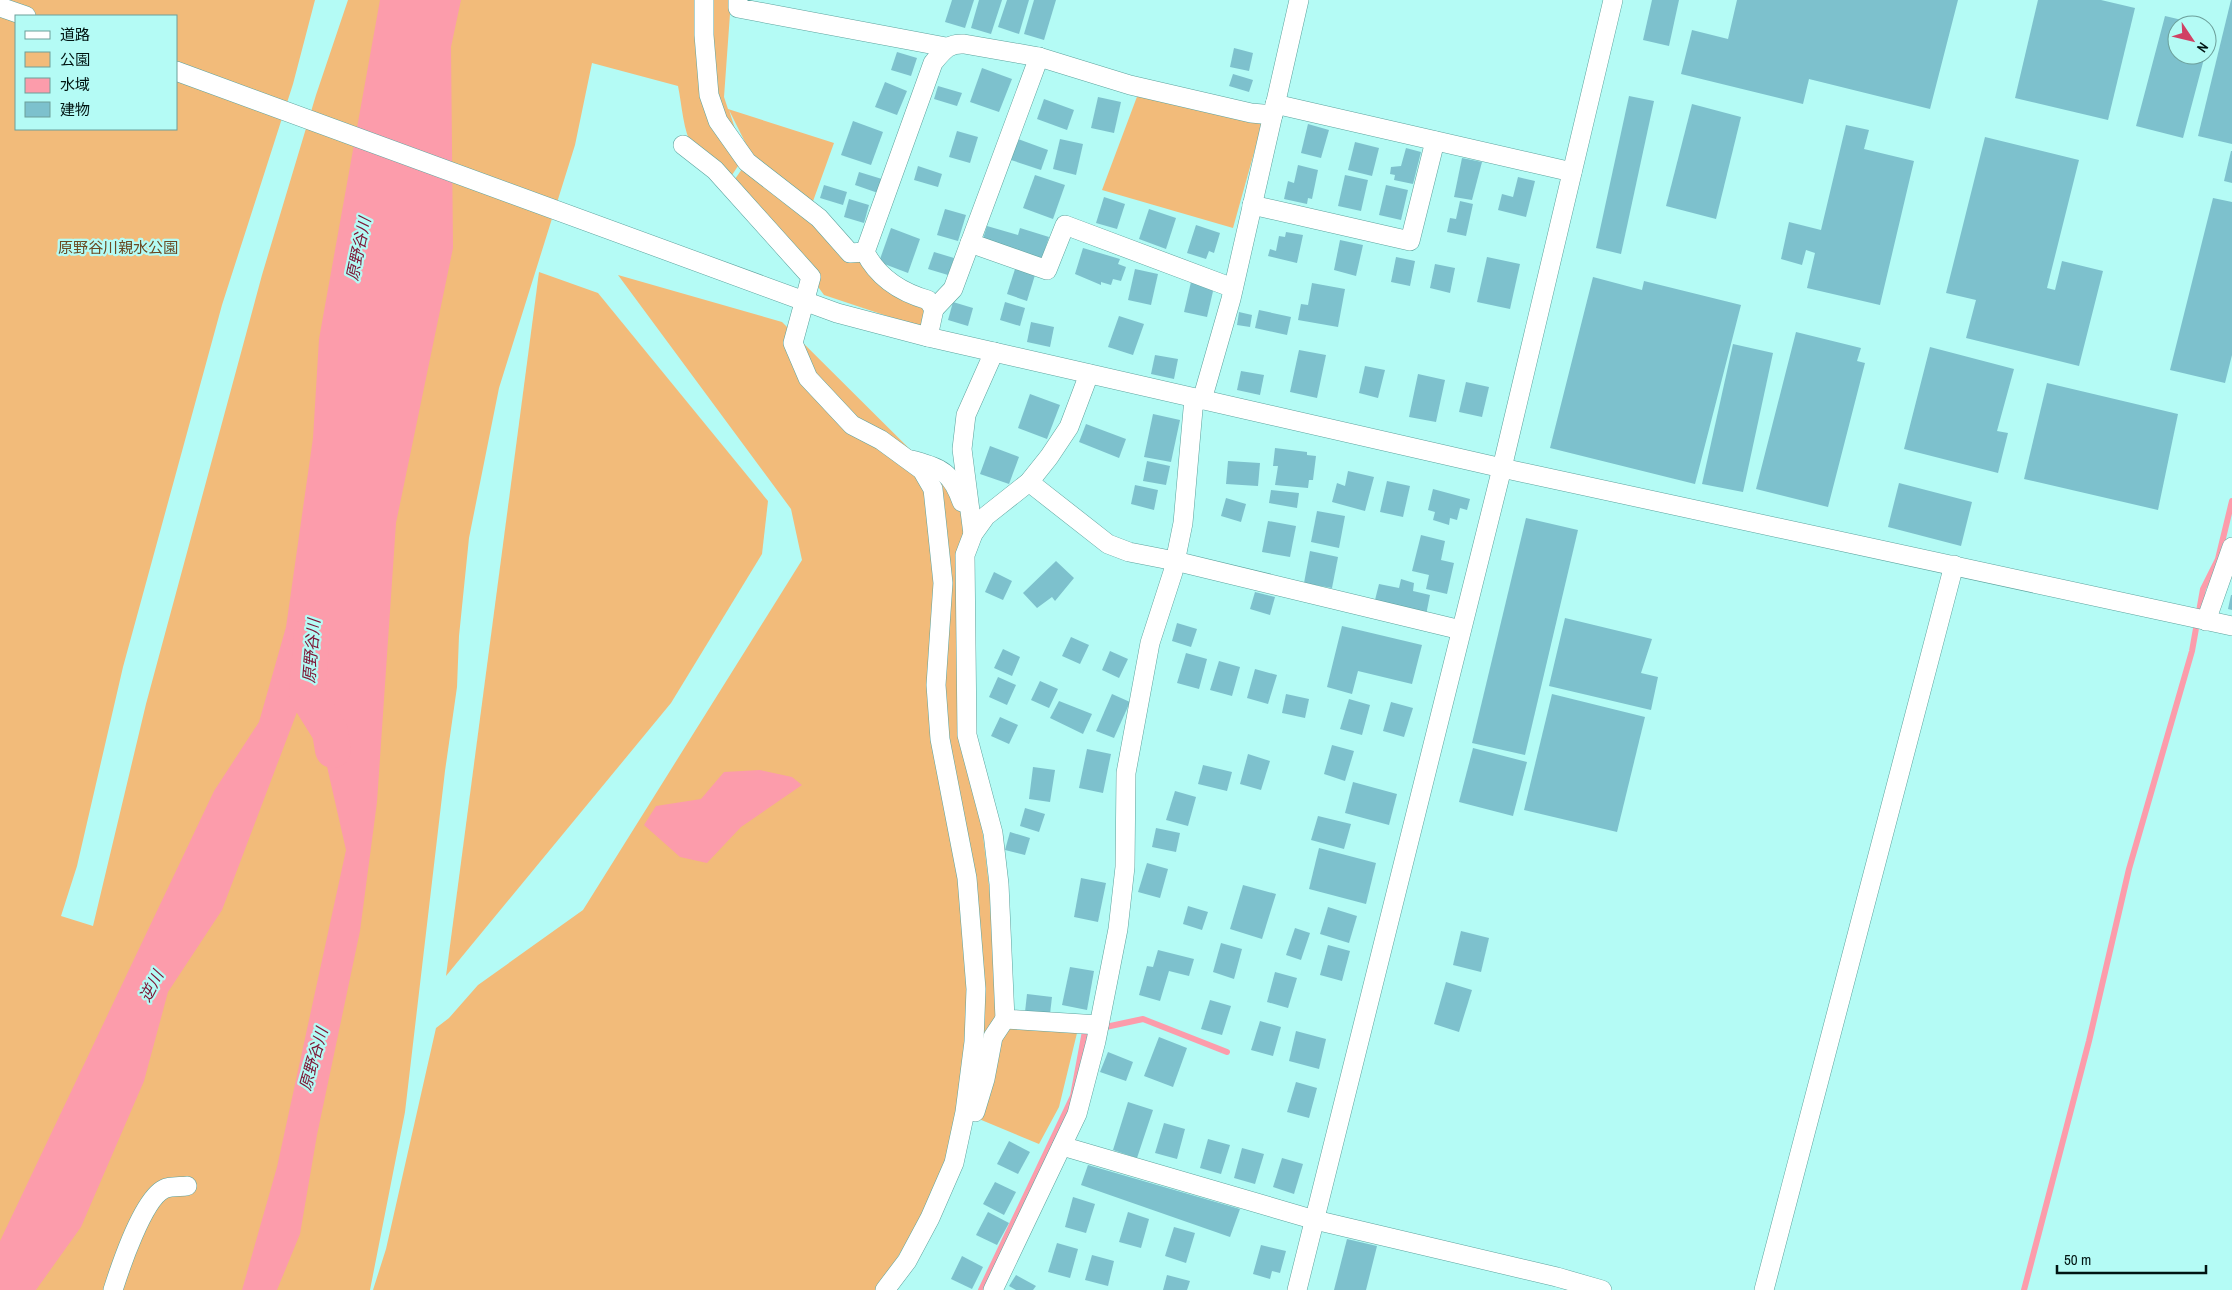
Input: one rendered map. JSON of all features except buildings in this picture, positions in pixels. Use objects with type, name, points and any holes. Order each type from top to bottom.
[{"type":"street","points":[[704,0],[704,35],[709,95],[718,121],[747,162],[819,218],[850,253],[865,252]]},
{"type":"street","points":[[738,0],[738,8],[946,47]]},
{"type":"street","points":[[993,1290],[1078,1114],[1099,1025],[1118,929],[1125,867],[1126,773],[1150,643],[1175,561],[1183,523],[1198,399],[1233,288],[1299,0]]},
{"type":"street","points":[[1296,1290],[1502,468],[1613,0]]},
{"type":"street","points":[[0,7],[23,15]]},
{"type":"street","points":[[934,309],[928,300],[910,295],[894,287],[872,265],[865,252],[933,62],[946,47],[954,43],[1039,57],[1130,85],[1251,113],[1274,109],[1435,141],[1572,172]]},
{"type":"street","points":[[928,337],[934,309],[953,289],[1039,57]]},
{"type":"street","points":[[178,72],[837,313],[928,337],[1502,468],[2232,626]]},
{"type":"street","points":[[1252,205],[1410,240],[1435,141]]},
{"type":"street","points":[[682,145],[716,170],[811,277],[806,303],[793,343],[808,378],[852,425],[881,440],[922,470],[934,489],[943,583],[936,685],[940,739],[967,878],[976,989],[974,1042],[967,1103],[954,1163]]},
{"type":"street","points":[[725,181],[747,162]]},
{"type":"street","points":[[970,243],[1047,270],[1065,225],[1233,288]]},
{"type":"street","points":[[973,534],[962,449],[966,415],[994,352]]},
{"type":"street","points":[[885,1290],[907,1261],[930,1218],[975,1112],[985,1079],[993,1037],[1005,1019],[999,884],[993,833],[967,735],[965,555],[973,534],[986,516],[1028,482],[1069,427],[1089,374]]},
{"type":"street","points":[[904,457],[938,468],[954,482],[973,534]]},
{"type":"street","points":[[1028,482],[1108,544],[1129,552],[1175,561],[1461,630]]},
{"type":"street","points":[[2206,621],[2232,547]]},
{"type":"street","points":[[1764,1290],[1954,565]]},
{"type":"street","points":[[1005,1019],[1099,1025]]},
{"type":"street","points":[[1062,1146],[1315,1220],[1544,1274],[1602,1290]]},
{"type":"street","points":[[113,1290],[137,1226],[152,1200],[164,1189],[187,1186]]},
{"type":"green space","name":"原野谷川親水公園","points":[[0,0],[315,0],[293,84],[222,305],[123,667],[77,866],[61,916],[93,926],[146,704],[262,275],[316,95],[348,0],[731,0],[724,97],[728,109],[834,143],[812,204],[750,152],[729,110],[744,157],[732,175],[700,155],[693,148],[685,126],[678,86],[592,63],[575,145],[499,388],[469,538],[459,636],[457,687],[445,771],[405,1112],[370,1290],[0,1290]]},
{"type":"green space","points":[[1138,94],[1262,124],[1233,228],[1102,190]]},
{"type":"green space","points":[[747,162],[931,304],[920,327],[824,295],[811,277],[730,186]]},
{"type":"green space","points":[[539,272],[598,293],[768,501],[762,554],[671,703],[446,976]]},
{"type":"green space","points":[[618,275],[782,322],[962,501],[966,618],[975,769],[1005,1019],[1077,1033],[1059,1107],[1039,1144],[979,1119],[985,1077],[954,1163],[878,1290],[373,1290],[386,1249],[436,1028],[449,1018],[478,985],[583,910],[802,560],[791,509]]},
{"type":"water","name":"逆川","points":[[380,0],[461,0],[451,47],[453,248],[396,523],[377,802],[360,931],[317,1135],[300,1234],[277,1290],[242,1290],[277,1167],[346,850],[308,683],[222,910],[168,992],[144,1081],[81,1227],[36,1290],[0,1290],[0,1241],[214,791],[259,722],[286,627],[313,438],[319,339]]},
{"type":"water","points":[[760,770],[792,777],[802,785],[741,827],[707,863],[680,857],[644,825],[656,806],[701,799],[724,772]]},
{"type":"waterway","points":[[2024,1290],[2089,1041],[2129,869],[2192,651],[2203,589],[2218,559],[2232,501]]},
{"type":"waterway","name":"原野谷川","points":[[312,633],[307,695],[330,732],[333,750]]},
{"type":"waterway","points":[[1101,1028],[1143,1019],[1227,1052]]},
{"type":"waterway","points":[[981,1290],[1073,1096],[1085,1031],[1091,1030]]}]
